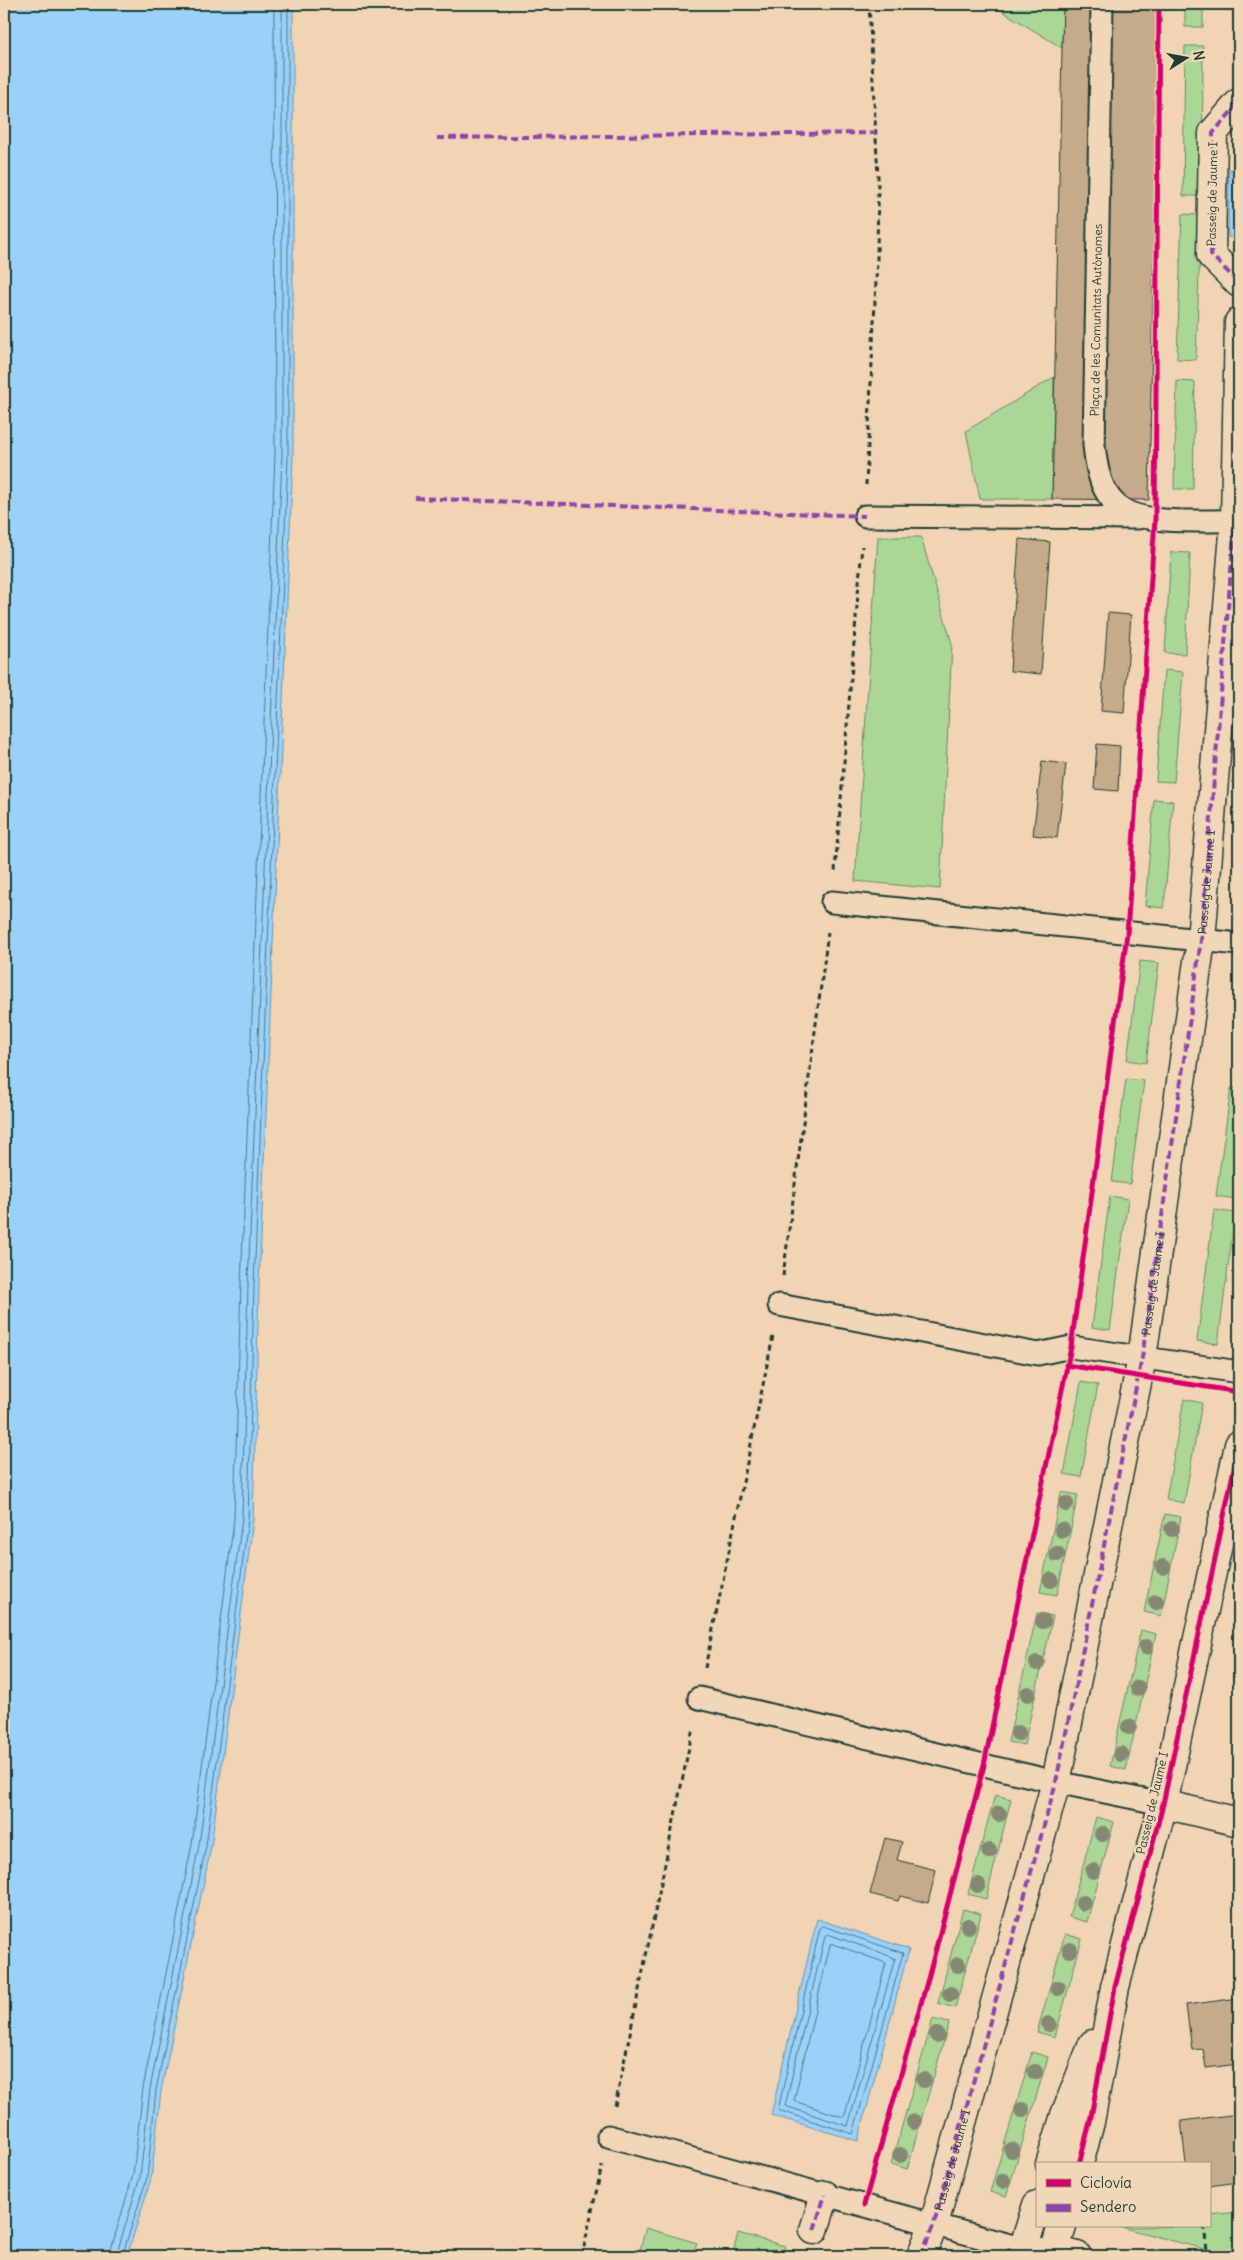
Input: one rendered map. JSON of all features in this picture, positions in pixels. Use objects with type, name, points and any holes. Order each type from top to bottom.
[{"type":"street","name":"Passeig de Jaume I","points":[[1239,103],[1213,133],[1211,255],[1239,283]]},
{"type":"street","name":"Passeig de Jaume I","points":[[921,2256],[934,2224],[1056,1782],[1142,1358],[1200,940],[1237,521],[1239,322]]},
{"type":"street","name":"Passeig de Jaume I","points":[[1080,2162],[1090,2122],[1115,1987],[1163,1804],[1239,1445]]},
{"type":"street","points":[[1163,1804],[1239,1822]]},
{"type":"street","name":"Passeig de Jaume I","points":[[1051,2162],[1064,2115],[1115,1987]]},
{"type":"street","points":[[814,2230],[825,2195]]},
{"type":"street","points":[[1016,2252],[1036,2207]]},
{"type":"lane","name":"Plaça de les Comunitats Autònomes","points":[[1102,4],[1094,445],[1098,471],[1110,499],[1119,507],[1146,518],[1237,521]]},
{"type":"lane","points":[[865,516],[1146,518]]},
{"type":"lane","points":[[832,902],[1239,944]]},
{"type":"lane","points":[[779,1305],[1038,1354],[1071,1346],[1239,1372]]},
{"type":"lane","points":[[699,1698],[1056,1782],[1163,1804]]},
{"type":"lane","points":[[608,2136],[934,2224],[1016,2252],[1062,2247]]},
{"type":"path","points":[[779,1305],[832,902],[865,516],[877,261],[878,177],[869,4]]},
{"type":"path","points":[[582,2256],[608,2136]]},
{"type":"path","points":[[1204,2228],[1207,2250]]},
{"type":"green space","points":[[991,4],[1063,4],[1062,48]]},
{"type":"green space","points":[[1185,4],[1203,4],[1203,27],[1185,27]]},
{"type":"green space","points":[[1185,46],[1203,46],[1202,196],[1183,196]]},
{"type":"green space","points":[[1182,214],[1201,215],[1196,360],[1177,359]]},
{"type":"green space","points":[[1054,377],[1052,499],[980,499],[966,431]]},
{"type":"green space","points":[[1177,381],[1195,382],[1193,489],[1174,489]]},
{"type":"green space","points":[[878,537],[921,537],[952,644],[940,889],[855,881]]},
{"type":"green space","points":[[1171,552],[1190,553],[1185,654],[1165,653]]},
{"type":"green space","points":[[1164,670],[1183,672],[1174,782],[1156,781]]},
{"type":"green space","points":[[1154,799],[1173,801],[1164,908],[1145,906]]},
{"type":"green space","points":[[1140,961],[1159,963],[1146,1063],[1127,1060]]},
{"type":"green space","points":[[1126,1079],[1144,1081],[1130,1184],[1112,1182]]},
{"type":"green space","points":[[1231,1088],[1239,1089],[1239,1178],[1236,1199],[1216,1196]]},
{"type":"green space","points":[[1110,1196],[1128,1199],[1110,1330],[1092,1327]]},
{"type":"green space","points":[[1214,1210],[1235,1213],[1218,1344],[1197,1341]]},
{"type":"green space","points":[[1081,1382],[1098,1385],[1081,1477],[1064,1474]]},
{"type":"green space","points":[[1184,1399],[1202,1403],[1184,1503],[1166,1499]]},
{"type":"green space","points":[[1061,1492],[1078,1495],[1057,1595],[1040,1592]]},
{"type":"green space","points":[[1165,1514],[1181,1517],[1161,1616],[1144,1612]]},
{"type":"green space","points":[[1037,1613],[1053,1616],[1024,1745],[1008,1742]]},
{"type":"green space","points":[[1141,1630],[1156,1634],[1126,1770],[1110,1766]]},
{"type":"green space","points":[[995,1795],[1011,1799],[986,1899],[968,1894]]},
{"type":"green space","points":[[1096,1817],[1114,1822],[1087,1922],[1069,1917]]},
{"type":"green space","points":[[963,1909],[981,1914],[955,2008],[938,2003]]},
{"type":"green space","points":[[1065,1934],[1082,1939],[1055,2037],[1037,2032]]},
{"type":"green space","points":[[933,2019],[949,2023],[907,2169],[891,2164]]},
{"type":"green space","points":[[1032,2052],[1048,2057],[1006,2197],[990,2192]]},
{"type":"green space","points":[[1239,2212],[1239,2256],[1230,2256],[1125,2228],[1210,2228],[1210,2215]]},
{"type":"green space","points":[[646,2228],[697,2243],[692,2256],[638,2256]]},
{"type":"green space","points":[[738,2233],[785,2246],[782,2256],[742,2256],[733,2253]]},
{"type":"water","points":[[4,4],[293,4],[293,456],[259,1285],[253,1520],[211,1847],[161,2091],[151,2179],[127,2256],[4,2256]]},
{"type":"water","points":[[1229,169],[1239,169],[1239,238],[1228,237]]},
{"type":"water","points":[[817,1919],[909,1949],[858,2141],[771,2115]]},
{"type":"building","points":[[1063,4],[1158,4],[1149,500],[1052,499]]},
{"type":"building","points":[[1019,539],[1050,542],[1041,674],[1010,671]]},
{"type":"building","points":[[1108,613],[1131,615],[1124,713],[1101,711]]},
{"type":"building","points":[[1097,744],[1120,746],[1118,791],[1094,789]]},
{"type":"building","points":[[1042,761],[1066,764],[1057,838],[1033,835]]},
{"type":"building","points":[[885,1838],[902,1842],[897,1860],[936,1870],[928,1903],[900,1896],[898,1901],[870,1894]]},
{"type":"building","points":[[1239,1998],[1239,2064],[1206,2068],[1203,2049],[1192,2050],[1186,2005]]},
{"type":"building","points":[[1239,2114],[1239,2182],[1210,2186],[1210,2162],[1186,2162],[1181,2121]]},
{"type":"marked path","points":[[1239,103],[1213,133],[1211,255],[1239,283]]},
{"type":"marked path","points":[[437,138],[876,133]]},
{"type":"marked path","points":[[921,2256],[934,2224],[1056,1782],[1142,1358],[1201,940],[1235,521],[1239,322]]},
{"type":"marked path","points":[[415,498],[865,516]]},
{"type":"marked path","points":[[814,2230],[825,2195]]},
{"type":"marked path","points":[[1007,2256],[1011,2245]]},
{"type":"cycle path","points":[[864,2205],[929,1975],[984,1765],[1071,1347],[1127,934],[1155,519],[1159,4]]},
{"type":"cycle path","points":[[1066,1365],[1239,1392]]},
{"type":"cycle path","points":[[1080,2162],[1090,2122],[1115,1987],[1163,1804],[1239,1445]]}]
